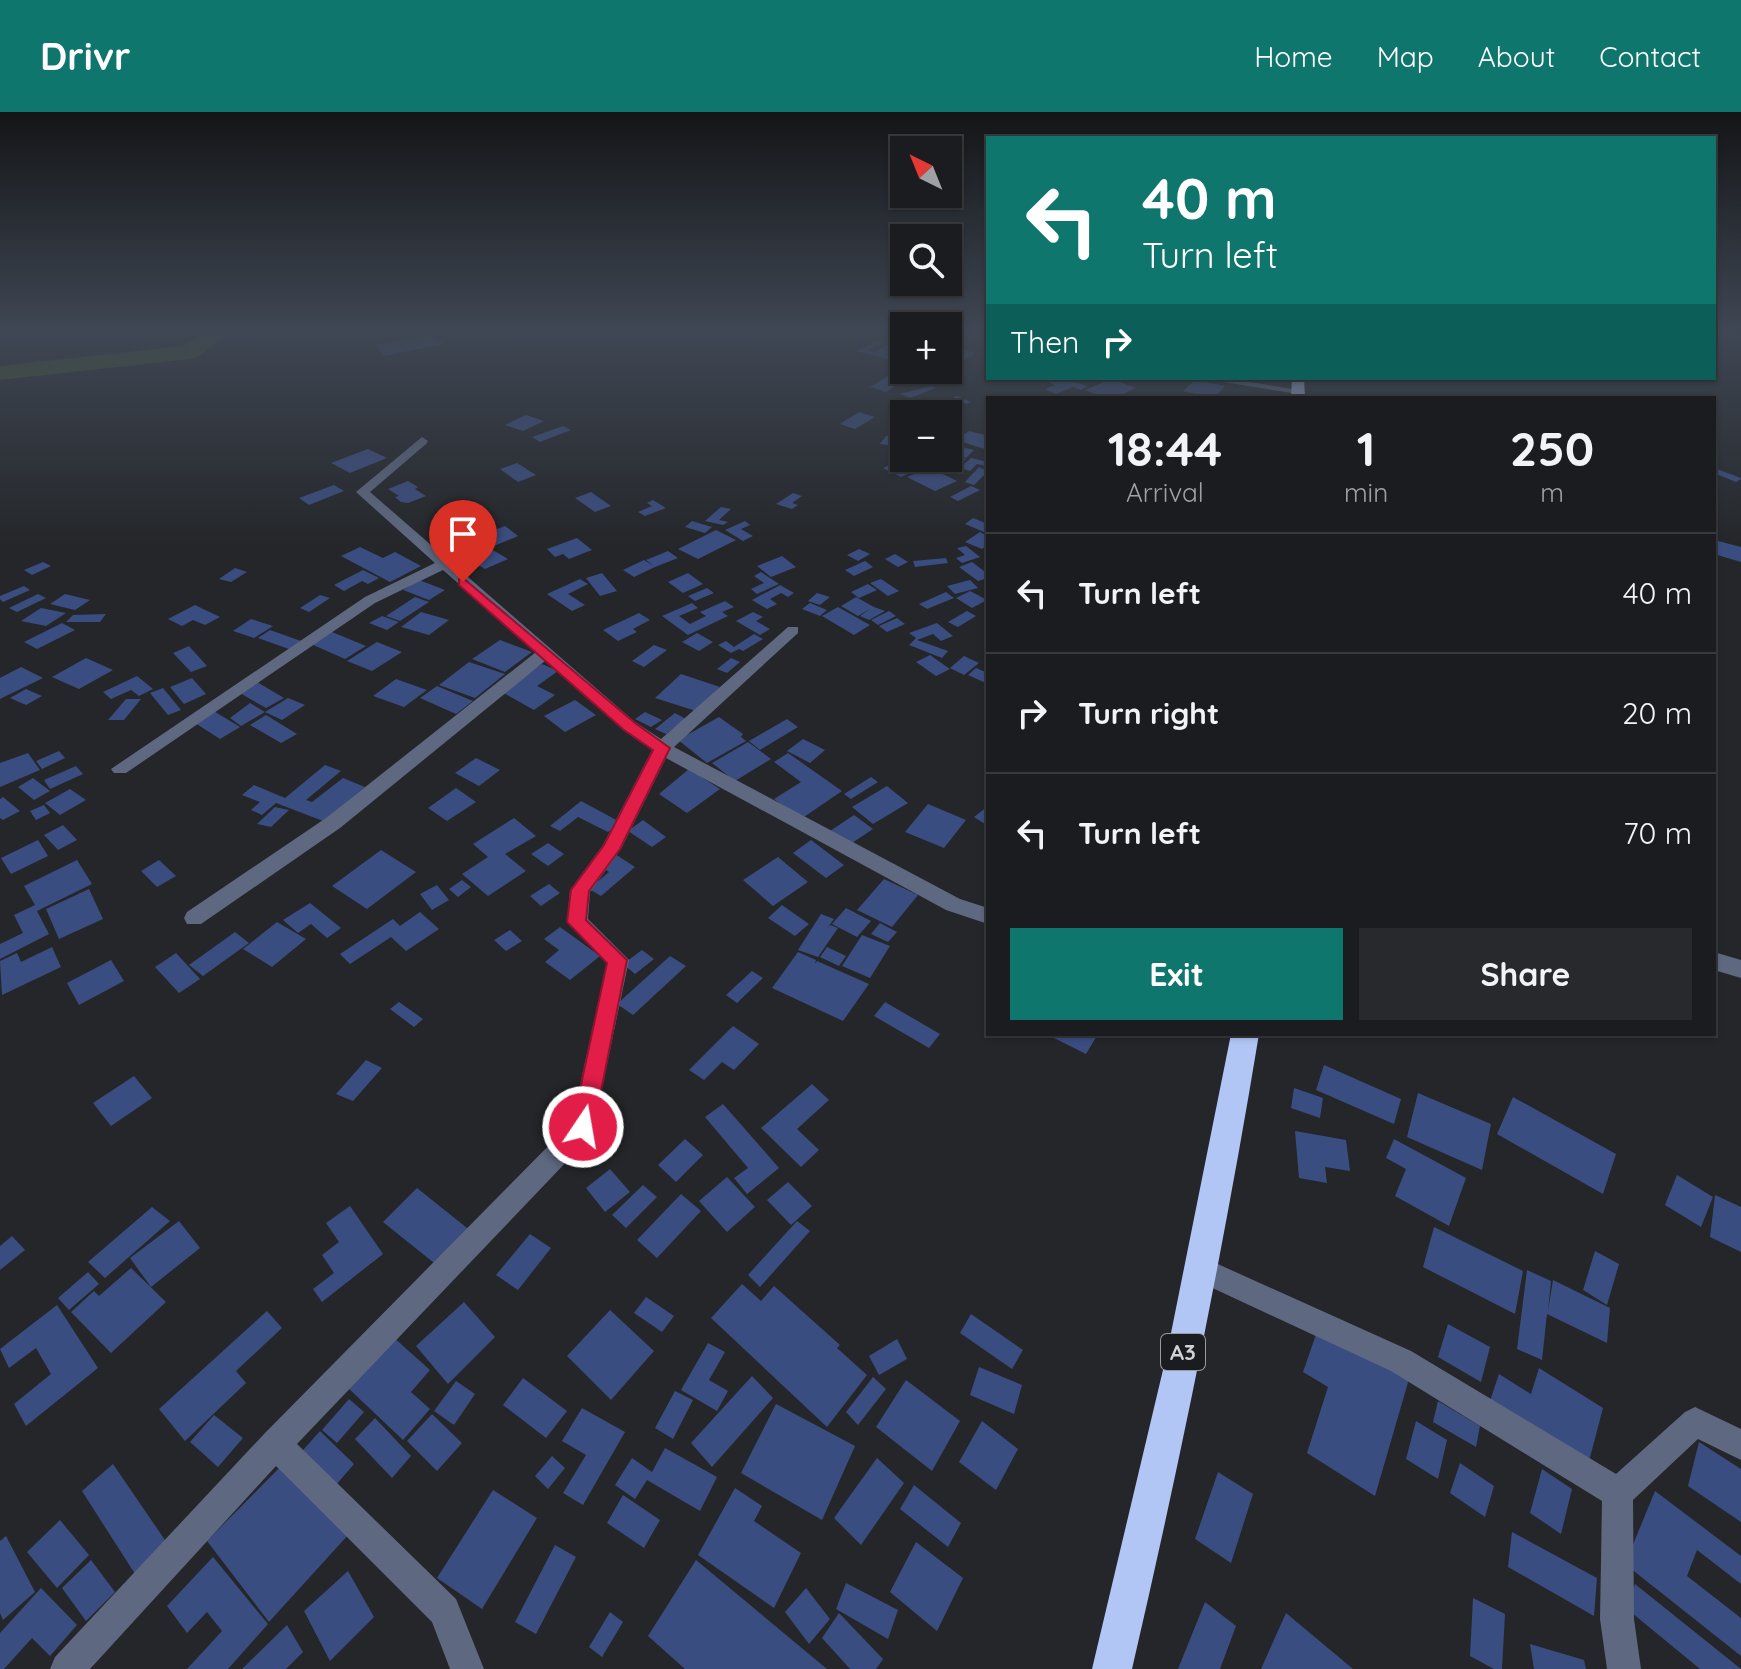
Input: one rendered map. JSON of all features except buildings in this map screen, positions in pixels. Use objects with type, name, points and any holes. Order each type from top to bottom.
[{"type":"highway","name":"A3","points":[[1112,1669],[1157,1484],[1219,1190],[1245,1036]]},
{"type":"street","points":[[422,441],[362,492],[629,726],[662,748],[953,905],[986,915]]},
{"type":"street","points":[[120,769],[370,600],[443,565]]},
{"type":"street","points":[[67,1669],[276,1444],[583,1127],[618,960],[577,922],[580,890],[611,849],[662,748],[793,630]]},
{"type":"street","points":[[194,918],[333,823],[546,652]]},
{"type":"street","points":[[1716,962],[1741,969]]},
{"type":"street","points":[[1200,1269],[1401,1361],[1618,1493]]},
{"type":"street","points":[[1624,1669],[1617,1619],[1618,1493],[1695,1422],[1741,1445]]},
{"type":"street","points":[[276,1444],[444,1611],[467,1669]]},
{"type":"route","points":[[463,582],[629,726],[662,748],[611,849],[580,890],[577,922],[618,960],[583,1127]]}]
